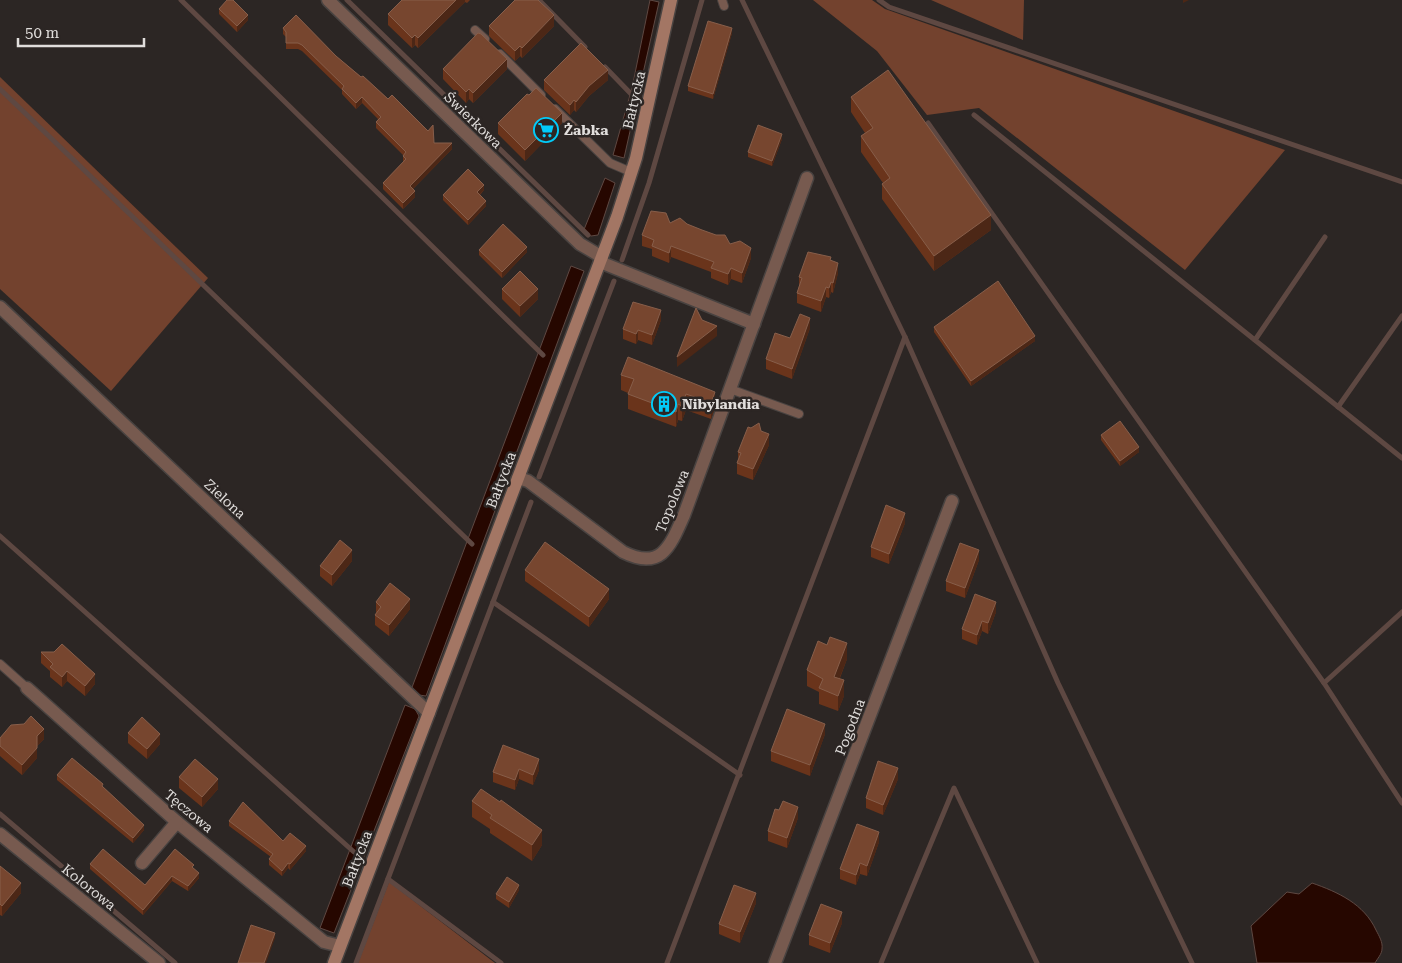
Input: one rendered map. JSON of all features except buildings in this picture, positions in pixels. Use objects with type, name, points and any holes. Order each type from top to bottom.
[{"type":"main road","name":"Bałtycka","points":[[334,963],[601,260],[631,172],[671,0]]},
{"type":"street","name":"Świerkowa","points":[[328,0],[580,244],[601,260]]},
{"type":"street","name":"Topolowa","points":[[518,478],[528,481],[623,552],[638,560],[653,559],[664,553],[674,538],[807,178]]},
{"type":"street","points":[[601,260],[754,324]]},
{"type":"street","name":"Zielona","points":[[0,307],[429,713]]},
{"type":"street","name":"Pogodna","points":[[775,963],[952,501]]},
{"type":"street","name":"Tęczowa","points":[[27,688],[177,822],[324,942],[340,946]]},
{"type":"street","points":[[142,863],[177,822]]},
{"type":"street","name":"Kolorowa","points":[[0,834],[159,963]]},
{"type":"lane","points":[[475,30],[489,44]]},
{"type":"lane","points":[[496,51],[610,163],[631,172]]},
{"type":"lane","points":[[730,389],[799,414]]},
{"type":"lane","points":[[0,664],[27,688]]},
{"type":"shaded area","points":[[650,0],[659,2],[624,158],[613,155],[632,88]]},
{"type":"shaded area","points":[[813,0],[872,0],[885,9],[1285,150],[1185,270],[979,108],[927,115],[877,51]]},
{"type":"shaded area","points":[[931,0],[1024,0],[1023,40]]},
{"type":"shaded area","points":[[0,77],[208,278],[111,391],[0,289]]},
{"type":"shaded area","points":[[605,178],[615,183],[598,235],[591,236],[583,232]]},
{"type":"shaded area","points":[[571,266],[584,271],[426,696],[419,695],[411,690]]},
{"type":"shaded area","points":[[405,705],[415,709],[419,716],[334,933],[320,928]]},
{"type":"shaded area","points":[[389,882],[495,963],[358,963]]},
{"type":"shaded area","points":[[1312,883],[1341,895],[1365,913],[1371,921],[1382,946],[1381,953],[1375,963],[1257,963],[1251,926],[1287,892],[1299,894]]},
{"type":"waterway","points":[[181,0],[543,355]]},
{"type":"waterway","points":[[347,0],[588,235]]},
{"type":"waterway","points":[[539,0],[585,47]]},
{"type":"waterway","points":[[622,260],[649,183],[702,0]]},
{"type":"waterway","points":[[742,0],[905,337],[1058,683],[1192,963]]},
{"type":"waterway","points":[[879,0],[889,7],[1402,182]]},
{"type":"waterway","points":[[605,67],[634,97]]},
{"type":"waterway","points":[[0,89],[472,544]]},
{"type":"waterway","points":[[974,115],[1402,458]]},
{"type":"waterway","points":[[928,123],[1324,683],[1402,803]]},
{"type":"waterway","points":[[1255,340],[1325,237]]},
{"type":"waterway","points":[[539,477],[614,281]]},
{"type":"waterway","points":[[1338,407],[1402,316]]},
{"type":"waterway","points":[[667,963],[905,337]]},
{"type":"waterway","points":[[356,963],[531,502]]},
{"type":"waterway","points":[[0,536],[354,852]]},
{"type":"waterway","points":[[493,602],[740,775]]},
{"type":"waterway","points":[[1324,683],[1402,612]]},
{"type":"waterway","points":[[881,963],[954,788],[1037,963]]},
{"type":"waterway","points":[[0,814],[175,963]]},
{"type":"waterway","points":[[388,879],[501,963]]},
{"type":"place","name":"Żabka","points":[[546,130]]},
{"type":"place","name":"Nibylandia","points":[[664,404]]}]
